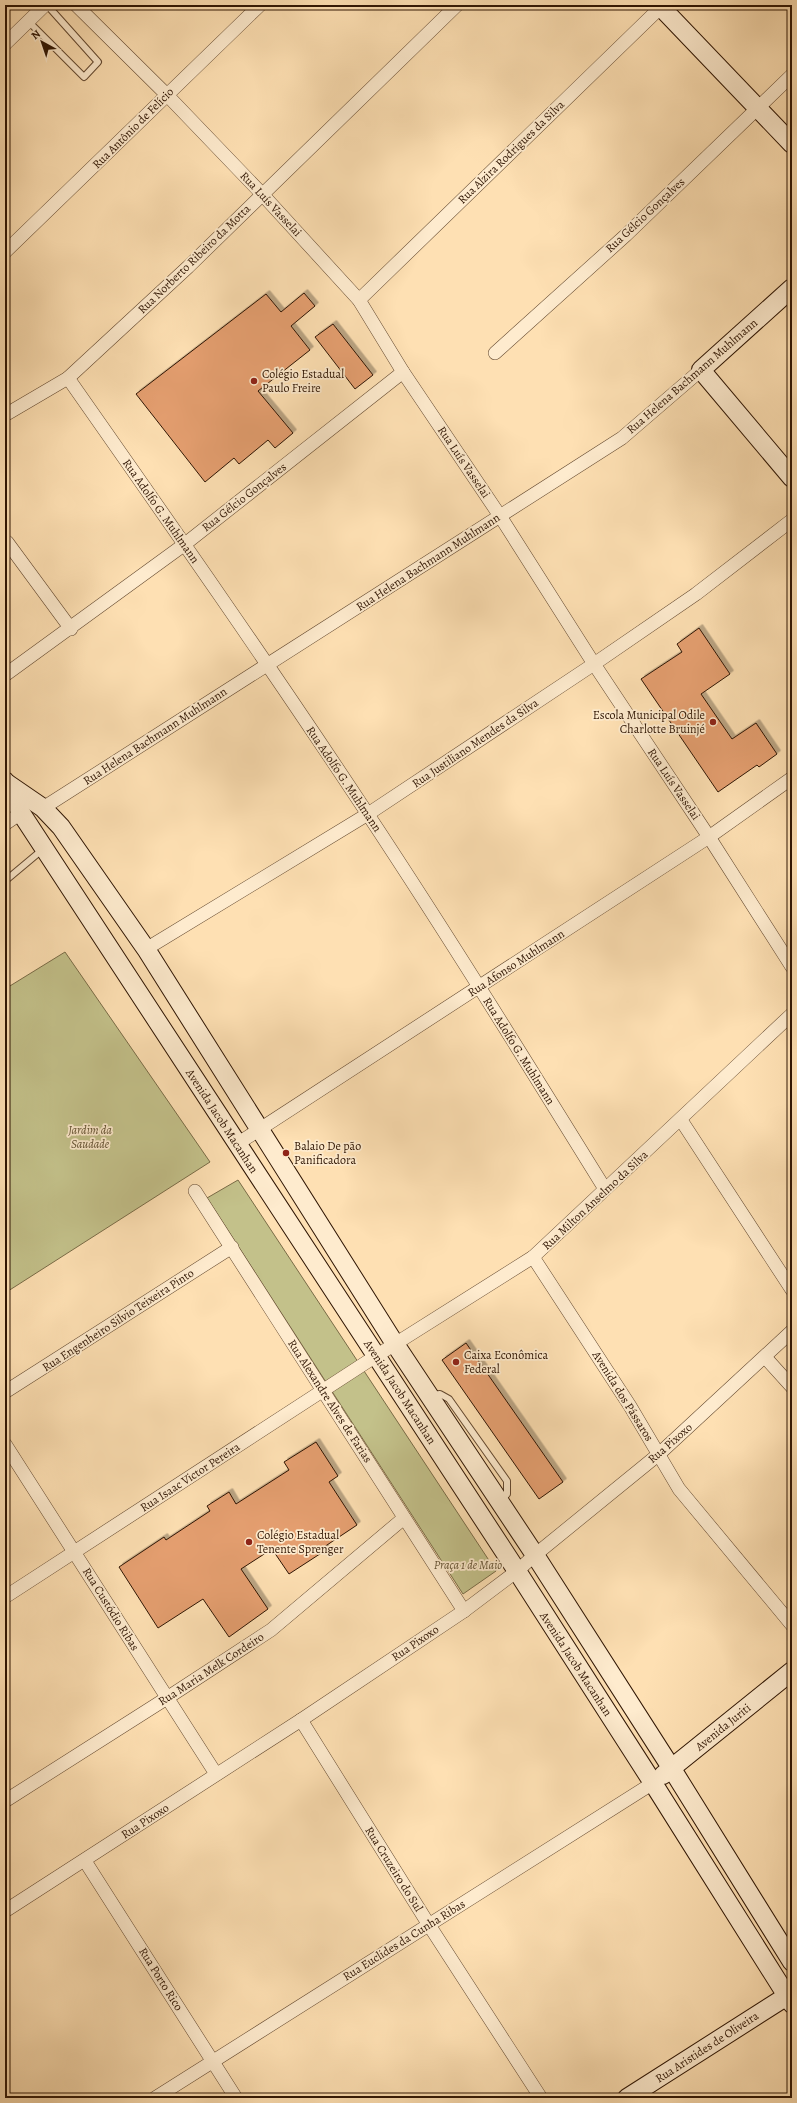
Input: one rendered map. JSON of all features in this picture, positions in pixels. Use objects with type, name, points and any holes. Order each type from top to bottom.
[{"type":"main road","points":[[661,6],[757,109],[792,144]]},
{"type":"main road","name":"Rua Helena Bachmann Muhlmann","points":[[701,370],[792,288]]},
{"type":"main road","points":[[701,370],[792,478]]},
{"type":"main road","name":"Avenida Jacob Macanhan","points":[[5,782],[43,808],[54,818],[146,949],[396,1344],[535,1554],[672,1769],[792,1962]]},
{"type":"main road","name":"Avenida Jacob Macanhan","points":[[5,782],[21,813],[517,1572],[653,1783],[789,2000]]},
{"type":"main road","points":[[41,844],[40,819],[43,808]]},
{"type":"main road","name":"Avenida Juriti","points":[[653,1783],[792,1671]]},
{"type":"main road","name":"Rua Aristides de Oliveira","points":[[627,2098],[789,2000]]},
{"type":"street","points":[[5,44],[46,5]]},
{"type":"street","name":"Rua Luís Vasselai","points":[[76,5],[167,94],[262,194],[359,300],[403,372],[500,516],[594,664],[709,837],[792,967]]},
{"type":"street","name":"Rua Antônio de Felício","points":[[5,252],[27,233],[167,94],[260,5]]},
{"type":"street","name":"Rua Norberto Ribeiro da Motta","points":[[5,415],[68,378],[188,267],[457,5]]},
{"type":"street","name":"Rua Alzira Rodrigues da Silva","points":[[359,300],[661,6]]},
{"type":"street","name":"Rua Gélcio Gonçalves","points":[[495,353],[626,234],[792,75]]},
{"type":"street","name":"Rua Helena Bachmann Muhlmann","points":[[43,808],[622,438],[701,370]]},
{"type":"street","name":"Rua Gélcio Gonçalves","points":[[5,675],[71,629],[185,544],[403,372]]},
{"type":"street","name":"Rua Adolfo G. Muhlmann","points":[[68,378],[268,664],[368,814],[479,987],[605,1189]]},
{"type":"street","name":"Rua Justiliano Mendes da Silva","points":[[146,949],[368,814],[594,664],[696,594],[792,520]]},
{"type":"street","points":[[7,542],[71,629]]},
{"type":"street","name":"Rua Afonso Muhlmann","points":[[236,1144],[709,837],[792,778]]},
{"type":"street","points":[[5,824],[21,813]]},
{"type":"street","name":"Rua Milton Anselmo da Silva","points":[[376,1356],[534,1257],[792,1014]]},
{"type":"street","points":[[681,1120],[792,1290]]},
{"type":"street","name":"Rua Alexandre Alves de Farias","points":[[195,1191],[464,1610]]},
{"type":"street","name":"Rua Engenheiro Silvio Teixeira Pinto","points":[[5,1392],[232,1247]]},
{"type":"street","name":"Avenida dos Pássaros","points":[[534,1257],[659,1454],[679,1489],[792,1625]]},
{"type":"street","name":"Rua Pixoxo","points":[[5,1911],[85,1861],[216,1774],[302,1720],[464,1610],[517,1572],[535,1554],[659,1454],[792,1331]]},
{"type":"street","name":"Rua Isaac Victor Pereira","points":[[5,1597],[376,1356]]},
{"type":"street","points":[[765,1357],[792,1387]]},
{"type":"street","name":"Rua Custódio Ribas","points":[[5,1444],[216,1774]]},
{"type":"street","name":"Rua Maria Melk Cordeiro","points":[[5,1801],[271,1630],[404,1518]]},
{"type":"street","name":"Rua Cruzeiro do Sul","points":[[302,1720],[429,1924],[541,2098]]},
{"type":"street","name":"Rua Euclides da Cunha Ribas","points":[[155,2098],[653,1783]]},
{"type":"street","name":"Rua Porto Rico","points":[[85,1861],[236,2098]]},
{"type":"lane","points":[[28,21],[84,77],[98,62],[46,5]]},
{"type":"lane","points":[[5,881],[41,844]]},
{"type":"green space","name":"Jardim da Saudade","points":[[65,952],[210,1162],[5,1293],[5,989]]},
{"type":"green space","name":"Praça 1 de Maio","points":[[238,1180],[496,1571],[463,1594],[207,1198]]},
{"type":"building","points":[[304,293],[315,306],[291,326],[310,350],[258,391],[293,433],[275,448],[268,440],[239,464],[234,458],[205,482],[136,394],[266,294],[281,312]]},
{"type":"building","points":[[333,324],[373,375],[355,389],[315,337]]},
{"type":"building","points":[[699,628],[730,674],[701,694],[732,739],[756,723],[777,754],[759,767],[757,765],[718,792],[641,679],[682,652],[677,644]]},
{"type":"building","points":[[466,1343],[563,1482],[539,1499],[442,1360]]},
{"type":"building","name":"Colégio Estadual Tenente Sprenger","points":[[316,1442],[338,1476],[329,1482],[357,1525],[324,1547],[326,1550],[289,1574],[272,1549],[241,1569],[268,1609],[229,1637],[203,1599],[158,1628],[119,1567],[164,1537],[166,1540],[210,1511],[207,1506],[229,1492],[236,1504],[289,1470],[284,1462]]},
{"type":"place","name":"Colégio Estadual Paulo Freire","points":[[254,381]]},
{"type":"place","name":"Escola Municipal Odile Charlotte Bruinjé","points":[[713,722]]},
{"type":"place","name":"Balaio De pão Panificadora","points":[[286,1153]]},
{"type":"place","name":"Caixa Econômica Federal","points":[[456,1362]]},
{"type":"place","name":"Colégio Estadual Tenente Sprenger","points":[[249,1542]]}]
